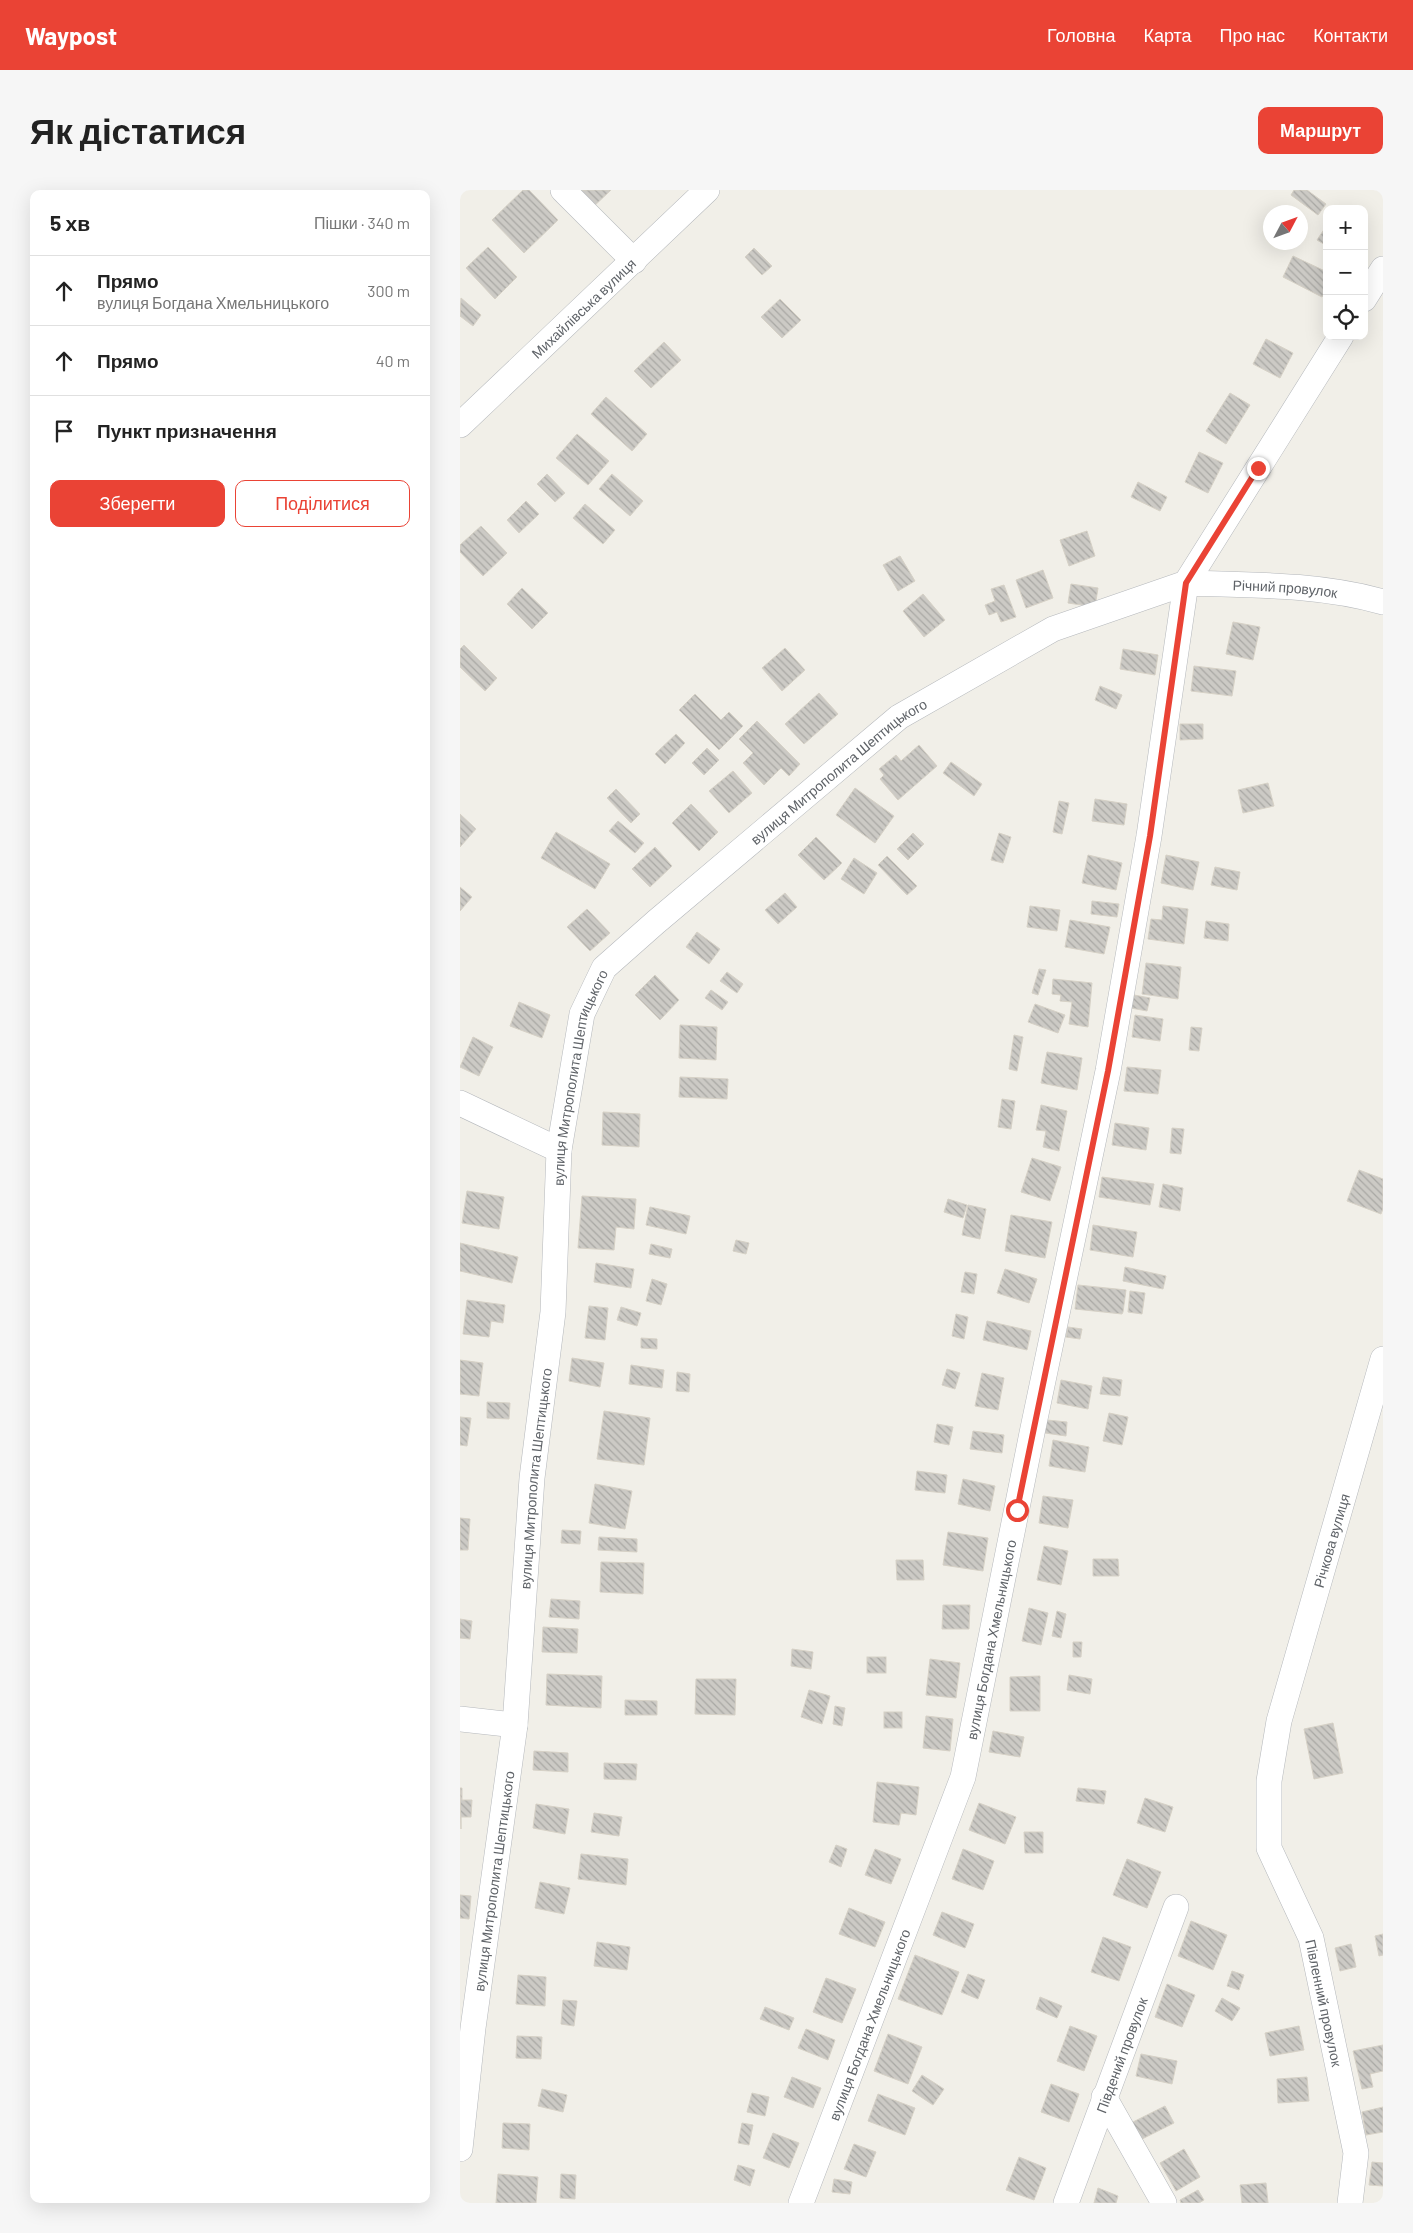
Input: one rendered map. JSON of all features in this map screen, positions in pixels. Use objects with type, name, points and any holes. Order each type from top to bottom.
[{"type":"street","points":[[563,190],[634,261]]},
{"type":"street","name":"Михайлівська вулиця","points":[[460,426],[707,190]]},
{"type":"street","points":[[1367,295],[1383,269]]},
{"type":"street","points":[[1186,583],[1338,340]]},
{"type":"street","name":"Річний провулок","points":[[1186,583],[1256,585],[1352,593],[1383,602]]},
{"type":"street","name":"вулиця Митрополита Шептицького","points":[[460,2149],[473,2028],[515,1725],[532,1478],[553,1312],[559,1150],[582,1014],[604,968],[899,717],[1053,629],[1186,583]]},
{"type":"street","name":"вулиця Богдана Хмельницького","points":[[801,2203],[963,1777],[1032,1433],[1108,1071],[1150,836],[1186,583]]},
{"type":"street","points":[[460,1103],[559,1150]]},
{"type":"street","name":"Річкова вулиця","points":[[1279,1721],[1383,1359]]},
{"type":"street","points":[[460,1719],[515,1725]]},
{"type":"street","name":"Півленний провулок","points":[[1279,1721],[1269,1781],[1270,1848],[1311,1938],[1356,2153],[1350,2203]]},
{"type":"street","name":"Південий провулок","points":[[1066,2203],[1176,1907]]},
{"type":"street","points":[[1104,2097],[1164,2203]]},
{"type":"building","points":[[523,190],[529,190],[558,220],[524,253],[492,220]]},
{"type":"building","points":[[573,190],[611,190],[591,209]]},
{"type":"building","points":[[1294,190],[1307,190],[1326,204],[1323,205],[1318,215],[1308,208],[1308,205],[1304,205],[1291,195]]},
{"type":"building","points":[[1323,231],[1323,244],[1317,240]]},
{"type":"building","points":[[488,247],[517,277],[495,299],[466,268]]},
{"type":"building","points":[[754,248],[772,266],[762,275],[745,257]]},
{"type":"building","points":[[1293,256],[1323,270],[1323,295],[1322,297],[1283,277]]},
{"type":"building","points":[[461,298],[481,315],[473,326],[460,316]]},
{"type":"building","points":[[780,299],[801,320],[782,338],[761,317]]},
{"type":"building","points":[[1266,339],[1293,353],[1280,378],[1253,364]]},
{"type":"building","points":[[664,342],[681,360],[651,388],[634,371]]},
{"type":"building","points":[[1230,393],[1250,405],[1226,444],[1206,431]]},
{"type":"building","points":[[606,397],[647,434],[632,451],[591,414]]},
{"type":"building","points":[[577,434],[609,461],[588,485],[556,458]]},
{"type":"building","points":[[1199,452],[1223,463],[1208,493],[1185,482]]},
{"type":"building","points":[[547,474],[565,493],[555,502],[537,484]]},
{"type":"building","points":[[612,474],[643,501],[630,516],[599,489]]},
{"type":"building","points":[[1138,482],[1167,497],[1160,511],[1131,497]]},
{"type":"building","points":[[526,501],[539,514],[519,533],[507,520]]},
{"type":"building","points":[[585,504],[615,530],[603,544],[573,518]]},
{"type":"building","points":[[481,526],[507,553],[483,576],[460,552],[460,545]]},
{"type":"building","points":[[1087,531],[1095,556],[1069,566],[1060,540]]},
{"type":"building","points":[[900,556],[915,581],[898,591],[883,565]]},
{"type":"building","points":[[1043,570],[1053,598],[1026,608],[1016,580]]},
{"type":"building","points":[[1071,584],[1098,588],[1095,607],[1068,603]]},
{"type":"building","points":[[1004,585],[1016,617],[1001,622],[997,612],[989,615],[985,605],[995,601],[991,589]]},
{"type":"building","points":[[522,588],[548,613],[532,629],[507,604]]},
{"type":"building","points":[[923,594],[945,620],[924,637],[903,611]]},
{"type":"building","points":[[1233,622],[1260,627],[1253,660],[1226,654]]},
{"type":"building","points":[[464,645],[497,678],[485,691],[460,667],[460,649]]},
{"type":"building","points":[[785,648],[805,670],[782,691],[762,668]]},
{"type":"building","points":[[1123,649],[1158,655],[1155,675],[1120,669]]},
{"type":"building","points":[[1194,666],[1236,671],[1232,696],[1191,691]]},
{"type":"building","points":[[1100,686],[1122,695],[1116,709],[1095,700]]},
{"type":"building","points":[[819,693],[838,714],[804,744],[785,724]]},
{"type":"building","points":[[695,694],[721,720],[729,712],[743,726],[719,750],[679,710]]},
{"type":"building","points":[[757,721],[800,764],[789,776],[781,768],[764,785],[743,763],[753,753],[739,739]]},
{"type":"building","points":[[1180,724],[1203,724],[1203,739],[1180,740]]},
{"type":"building","points":[[676,734],[685,743],[665,764],[655,754]]},
{"type":"building","points":[[919,745],[937,766],[898,800],[880,779],[884,775],[879,769],[896,755],[901,761]]},
{"type":"building","points":[[707,748],[719,760],[704,775],[692,763]]},
{"type":"building","points":[[951,762],[982,784],[974,796],[943,773]]},
{"type":"building","points":[[733,771],[752,793],[729,813],[709,791]]},
{"type":"building","points":[[1268,783],[1274,806],[1243,813],[1238,790]]},
{"type":"building","points":[[855,788],[894,816],[875,843],[836,815]]},
{"type":"building","points":[[616,789],[640,814],[631,823],[607,798]]},
{"type":"building","points":[[1095,799],[1127,804],[1124,825],[1092,821]]},
{"type":"building","points":[[1059,801],[1069,803],[1062,834],[1053,832]]},
{"type":"building","points":[[691,804],[718,832],[699,851],[672,823]]},
{"type":"building","points":[[460,814],[476,829],[460,847]]},
{"type":"building","points":[[618,821],[644,843],[635,853],[609,831]]},
{"type":"building","points":[[556,832],[610,864],[595,889],[541,858]]},
{"type":"building","points":[[913,833],[924,844],[908,860],[897,849]]},
{"type":"building","points":[[999,833],[1011,837],[1003,863],[991,860]]},
{"type":"building","points":[[816,837],[842,863],[824,880],[798,855]]},
{"type":"building","points":[[655,847],[672,866],[650,887],[632,869]]},
{"type":"building","points":[[1088,855],[1122,863],[1116,890],[1082,883]]},
{"type":"building","points":[[1166,855],[1199,862],[1193,890],[1161,883]]},
{"type":"building","points":[[887,856],[917,886],[907,895],[878,865]]},
{"type":"building","points":[[854,858],[877,873],[864,894],[841,879]]},
{"type":"building","points":[[1215,867],[1240,872],[1237,890],[1211,885]]},
{"type":"building","points":[[460,887],[472,897],[460,911]]},
{"type":"building","points":[[785,893],[797,907],[778,924],[765,910]]},
{"type":"building","points":[[1092,901],[1119,904],[1117,917],[1091,914]]},
{"type":"building","points":[[1030,906],[1060,910],[1057,931],[1027,927]]},
{"type":"building","points":[[1163,906],[1188,909],[1184,944],[1148,939],[1151,919],[1162,920]]},
{"type":"building","points":[[587,909],[610,933],[590,951],[567,927]]},
{"type":"building","points":[[1070,920],[1110,927],[1104,954],[1065,947]]},
{"type":"building","points":[[1206,921],[1229,924],[1228,941],[1204,938]]},
{"type":"building","points":[[697,932],[720,949],[709,964],[686,947]]},
{"type":"building","points":[[1146,963],[1181,967],[1178,999],[1142,994]]},
{"type":"building","points":[[1039,969],[1046,970],[1038,995],[1032,993]]},
{"type":"building","points":[[727,972],[743,984],[737,993],[720,981]]},
{"type":"building","points":[[655,975],[679,1000],[660,1020],[635,995]]},
{"type":"building","points":[[1053,979],[1092,983],[1088,1027],[1069,1024],[1072,1002],[1060,1001],[1061,995],[1052,994]]},
{"type":"building","points":[[711,990],[728,1002],[722,1010],[705,998]]},
{"type":"building","points":[[1134,995],[1150,998],[1147,1011],[1131,1008]]},
{"type":"building","points":[[519,1002],[550,1015],[542,1038],[510,1026]]},
{"type":"building","points":[[1035,1004],[1065,1015],[1058,1033],[1028,1022]]},
{"type":"building","points":[[1135,1015],[1163,1019],[1160,1041],[1132,1037]]},
{"type":"building","points":[[680,1025],[717,1027],[716,1060],[679,1058]]},
{"type":"building","points":[[1191,1027],[1202,1028],[1199,1051],[1189,1050]]},
{"type":"building","points":[[1014,1035],[1023,1037],[1017,1071],[1009,1069]]},
{"type":"building","points":[[473,1037],[493,1047],[479,1076],[460,1067]]},
{"type":"building","points":[[1047,1052],[1082,1058],[1077,1090],[1041,1083]]},
{"type":"building","points":[[1127,1067],[1161,1070],[1158,1094],[1124,1091]]},
{"type":"building","points":[[680,1077],[728,1079],[727,1099],[679,1097]]},
{"type":"building","points":[[1002,1099],[1015,1101],[1011,1129],[998,1127]]},
{"type":"building","points":[[1041,1105],[1067,1111],[1059,1151],[1043,1147],[1046,1131],[1036,1130]]},
{"type":"building","points":[[603,1112],[640,1114],[639,1147],[602,1145]]},
{"type":"building","points":[[1115,1123],[1149,1128],[1146,1150],[1112,1145]]},
{"type":"building","points":[[1172,1128],[1184,1129],[1181,1154],[1170,1153]]},
{"type":"building","points":[[1032,1158],[1061,1167],[1050,1201],[1021,1192]]},
{"type":"building","points":[[1359,1170],[1383,1179],[1383,1209],[1381,1214],[1347,1201]]},
{"type":"building","points":[[1102,1177],[1154,1184],[1150,1205],[1099,1197]]},
{"type":"building","points":[[1163,1184],[1183,1188],[1180,1211],[1159,1207]]},
{"type":"building","points":[[467,1191],[504,1197],[499,1229],[462,1223]]},
{"type":"building","points":[[582,1196],[636,1199],[634,1229],[616,1227],[614,1250],[578,1248]]},
{"type":"building","points":[[948,1199],[967,1205],[963,1218],[944,1212]]},
{"type":"building","points":[[968,1205],[986,1209],[980,1239],[962,1235]]},
{"type":"building","points":[[650,1207],[690,1216],[686,1234],[646,1225]]},
{"type":"building","points":[[1011,1215],[1052,1222],[1045,1258],[1005,1251]]},
{"type":"building","points":[[1093,1225],[1137,1232],[1133,1257],[1090,1250]]},
{"type":"building","points":[[736,1240],[749,1243],[746,1254],[733,1251]]},
{"type":"building","points":[[460,1243],[518,1257],[512,1283],[460,1271]]},
{"type":"building","points":[[651,1244],[672,1249],[670,1258],[649,1254]]},
{"type":"building","points":[[596,1263],[634,1269],[631,1288],[594,1282]]},
{"type":"building","points":[[1125,1267],[1166,1276],[1163,1289],[1123,1281]]},
{"type":"building","points":[[1005,1269],[1037,1279],[1029,1303],[997,1293]]},
{"type":"building","points":[[965,1272],[977,1274],[974,1294],[961,1292]]},
{"type":"building","points":[[652,1279],[667,1284],[661,1305],[646,1301]]},
{"type":"building","points":[[1078,1285],[1126,1290],[1122,1314],[1075,1309]]},
{"type":"building","points":[[1130,1291],[1145,1293],[1142,1314],[1128,1312]]},
{"type":"building","points":[[467,1300],[505,1305],[503,1323],[491,1321],[489,1337],[463,1334]]},
{"type":"building","points":[[589,1306],[608,1308],[605,1340],[585,1338]]},
{"type":"building","points":[[621,1307],[641,1313],[637,1326],[617,1320]]},
{"type":"building","points":[[956,1314],[968,1317],[964,1339],[952,1336]]},
{"type":"building","points":[[987,1321],[1031,1331],[1027,1350],[983,1340]]},
{"type":"building","points":[[1068,1327],[1082,1329],[1080,1339],[1066,1337]]},
{"type":"building","points":[[641,1338],[657,1339],[657,1349],[641,1348]]},
{"type":"building","points":[[572,1358],[604,1363],[600,1387],[569,1381]]},
{"type":"building","points":[[460,1360],[483,1363],[479,1396],[460,1394]]},
{"type":"building","points":[[631,1365],[664,1370],[662,1388],[629,1384]]},
{"type":"building","points":[[947,1369],[960,1373],[955,1389],[942,1385]]},
{"type":"building","points":[[677,1372],[690,1374],[689,1392],[676,1391]]},
{"type":"building","points":[[982,1373],[1004,1378],[998,1410],[975,1406]]},
{"type":"building","points":[[1103,1377],[1122,1380],[1120,1396],[1100,1394]]},
{"type":"building","points":[[1061,1380],[1092,1386],[1088,1409],[1057,1403]]},
{"type":"building","points":[[487,1402],[510,1403],[509,1419],[487,1418]]},
{"type":"building","points":[[604,1411],[650,1418],[644,1465],[597,1459]]},
{"type":"building","points":[[1109,1413],[1128,1417],[1122,1445],[1103,1441]]},
{"type":"building","points":[[460,1417],[471,1418],[467,1446],[460,1445]]},
{"type":"building","points":[[1047,1420],[1067,1422],[1066,1436],[1045,1433]]},
{"type":"building","points":[[937,1424],[953,1427],[949,1445],[934,1442]]},
{"type":"building","points":[[973,1431],[1004,1435],[1002,1453],[970,1449]]},
{"type":"building","points":[[1053,1440],[1089,1447],[1085,1472],[1049,1466]]},
{"type":"building","points":[[917,1471],[947,1475],[945,1493],[915,1490]]},
{"type":"building","points":[[963,1479],[995,1486],[990,1511],[958,1504]]},
{"type":"building","points":[[595,1484],[632,1491],[625,1529],[589,1523]]},
{"type":"building","points":[[1043,1496],[1073,1500],[1068,1528],[1039,1523]]},
{"type":"building","points":[[460,1518],[470,1519],[468,1550],[460,1550]]},
{"type":"building","points":[[562,1530],[581,1531],[580,1544],[561,1543]]},
{"type":"building","points":[[948,1532],[988,1538],[983,1571],[943,1565]]},
{"type":"building","points":[[599,1537],[637,1539],[637,1552],[598,1550]]},
{"type":"building","points":[[1044,1546],[1068,1551],[1061,1585],[1037,1580]]},
{"type":"building","points":[[1093,1559],[1118,1559],[1119,1576],[1093,1576]]},
{"type":"building","points":[[896,1560],[923,1560],[924,1580],[897,1580]]},
{"type":"building","points":[[601,1562],[644,1563],[643,1594],[600,1592]]},
{"type":"building","points":[[551,1599],[580,1601],[579,1619],[549,1617]]},
{"type":"building","points":[[943,1605],[970,1605],[969,1629],[942,1629]]},
{"type":"building","points":[[1029,1608],[1048,1613],[1041,1645],[1022,1641]]},
{"type":"building","points":[[1057,1611],[1066,1614],[1061,1638],[1052,1636]]},
{"type":"building","points":[[460,1619],[472,1621],[470,1639],[460,1638]]},
{"type":"building","points":[[543,1627],[578,1629],[577,1653],[542,1652]]},
{"type":"building","points":[[1073,1642],[1082,1642],[1081,1657],[1073,1657]]},
{"type":"building","points":[[792,1649],[813,1652],[811,1669],[791,1666]]},
{"type":"building","points":[[867,1657],[886,1657],[886,1673],[867,1673]]},
{"type":"building","points":[[930,1659],[960,1663],[956,1698],[926,1695]]},
{"type":"building","points":[[547,1674],[602,1676],[601,1708],[546,1705]]},
{"type":"building","points":[[1069,1675],[1092,1679],[1090,1694],[1067,1690]]},
{"type":"building","points":[[1040,1676],[1040,1711],[1010,1711],[1010,1677]]},
{"type":"building","points":[[696,1679],[736,1679],[735,1715],[695,1714]]},
{"type":"building","points":[[809,1690],[830,1696],[822,1724],[801,1717]]},
{"type":"building","points":[[625,1700],[657,1701],[657,1715],[625,1715]]},
{"type":"building","points":[[835,1706],[845,1708],[842,1726],[833,1724]]},
{"type":"building","points":[[884,1712],[902,1712],[902,1728],[884,1728]]},
{"type":"building","points":[[926,1716],[953,1719],[950,1751],[923,1748]]},
{"type":"building","points":[[1333,1723],[1343,1773],[1314,1779],[1304,1729]]},
{"type":"building","points":[[993,1731],[1024,1737],[1020,1757],[989,1752]]},
{"type":"building","points":[[534,1751],[568,1753],[568,1772],[533,1770]]},
{"type":"building","points":[[604,1763],[637,1764],[636,1780],[604,1779]]},
{"type":"building","points":[[877,1782],[919,1787],[916,1815],[901,1813],[899,1825],[873,1822]]},
{"type":"building","points":[[460,1788],[462,1788],[462,1800],[472,1800],[471,1817],[461,1817],[461,1829]]},
{"type":"building","points":[[1078,1788],[1106,1791],[1104,1804],[1076,1801]]},
{"type":"building","points":[[1145,1798],[1173,1807],[1165,1832],[1137,1823]]},
{"type":"building","points":[[979,1803],[1016,1817],[1005,1844],[969,1830]]},
{"type":"building","points":[[536,1804],[569,1809],[565,1834],[533,1828]]},
{"type":"building","points":[[594,1813],[622,1817],[619,1836],[591,1832]]},
{"type":"building","points":[[1024,1832],[1043,1832],[1043,1853],[1025,1853]]},
{"type":"building","points":[[836,1845],[847,1849],[841,1867],[829,1862]]},
{"type":"building","points":[[875,1849],[901,1859],[891,1884],[865,1875]]},
{"type":"building","points":[[963,1849],[994,1861],[983,1890],[952,1879]]},
{"type":"building","points":[[581,1854],[628,1859],[626,1885],[578,1879]]},
{"type":"building","points":[[1127,1859],[1161,1872],[1147,1908],[1113,1895]]},
{"type":"building","points":[[540,1882],[570,1888],[564,1914],[535,1908]]},
{"type":"building","points":[[460,1895],[471,1896],[469,1919],[460,1918]]},
{"type":"building","points":[[849,1908],[885,1922],[875,1947],[839,1934]]},
{"type":"building","points":[[942,1912],[974,1924],[965,1948],[933,1935]]},
{"type":"building","points":[[1191,1921],[1227,1935],[1213,1970],[1178,1956]]},
{"type":"building","points":[[1383,1934],[1383,1955],[1379,1956],[1375,1936]]},
{"type":"building","points":[[1103,1937],[1131,1947],[1119,1981],[1091,1972]]},
{"type":"building","points":[[597,1942],[630,1947],[627,1970],[594,1966]]},
{"type":"building","points":[[1351,1944],[1356,1967],[1340,1971],[1335,1948]]},
{"type":"building","points":[[915,1955],[959,1972],[942,2015],[898,1999]]},
{"type":"building","points":[[1232,1971],[1244,1975],[1239,1990],[1227,1986]]},
{"type":"building","points":[[968,1974],[985,1980],[978,1999],[961,1992]]},
{"type":"building","points":[[518,1975],[546,1977],[545,2006],[516,2004]]},
{"type":"building","points":[[826,1978],[856,1989],[842,2023],[813,2012]]},
{"type":"building","points":[[1167,1984],[1195,1995],[1182,2027],[1155,2017]]},
{"type":"building","points":[[1040,1997],[1062,2006],[1057,2018],[1036,2009]]},
{"type":"building","points":[[1222,1998],[1240,2008],[1232,2021],[1215,2011]]},
{"type":"building","points":[[563,2000],[577,2001],[574,2026],[561,2024]]},
{"type":"building","points":[[765,2007],[794,2018],[789,2030],[760,2019]]},
{"type":"building","points":[[1070,2026],[1097,2036],[1084,2071],[1057,2061]]},
{"type":"building","points":[[1299,2026],[1304,2050],[1270,2056],[1265,2033]]},
{"type":"building","points":[[806,2029],[835,2040],[828,2060],[798,2048]]},
{"type":"building","points":[[888,2034],[922,2047],[908,2084],[874,2071]]},
{"type":"building","points":[[517,2036],[542,2037],[541,2059],[516,2058]]},
{"type":"building","points":[[1383,2045],[1383,2071],[1370,2074],[1373,2087],[1362,2089],[1353,2051]]},
{"type":"building","points":[[1141,2054],[1177,2061],[1172,2084],[1136,2076]]},
{"type":"building","points":[[922,2075],[944,2089],[933,2105],[912,2091]]},
{"type":"building","points":[[792,2077],[821,2088],[813,2108],[784,2097]]},
{"type":"building","points":[[1307,2077],[1309,2101],[1278,2103],[1277,2079]]},
{"type":"building","points":[[1051,2084],[1079,2094],[1069,2122],[1041,2112]]},
{"type":"building","points":[[542,2089],[567,2095],[563,2112],[538,2106]]},
{"type":"building","points":[[752,2093],[769,2097],[765,2116],[747,2112]]},
{"type":"building","points":[[878,2094],[915,2108],[905,2135],[868,2121]]},
{"type":"building","points":[[1165,2106],[1174,2123],[1140,2140],[1131,2123]]},
{"type":"building","points":[[1383,2107],[1383,2132],[1366,2135],[1362,2112]]},
{"type":"building","points":[[503,2123],[530,2124],[529,2150],[502,2148]]},
{"type":"building","points":[[742,2123],[753,2125],[749,2145],[738,2143]]},
{"type":"building","points":[[773,2133],[799,2143],[789,2168],[763,2158]]},
{"type":"building","points":[[854,2144],[876,2152],[866,2177],[844,2169]]},
{"type":"building","points":[[1184,2149],[1200,2177],[1176,2191],[1160,2163]]},
{"type":"building","points":[[1019,2157],[1046,2168],[1034,2200],[1006,2190]]},
{"type":"building","points":[[1372,2162],[1383,2163],[1383,2186],[1369,2185]]},
{"type":"building","points":[[738,2165],[755,2170],[750,2186],[734,2180]]},
{"type":"building","points":[[498,2174],[538,2177],[536,2203],[496,2203]]},
{"type":"building","points":[[561,2174],[576,2175],[575,2199],[560,2198]]},
{"type":"building","points":[[834,2179],[852,2182],[850,2194],[832,2192]]},
{"type":"building","points":[[1266,2183],[1268,2203],[1242,2203],[1240,2185]]},
{"type":"building","points":[[1098,2188],[1118,2196],[1116,2203],[1094,2203]]},
{"type":"building","points":[[1198,2190],[1204,2200],[1199,2203],[1181,2203],[1180,2200]]},
{"type":"route","points":[[1017,1510],[1108,1071],[1150,836],[1186,583],[1258,468]]}]
